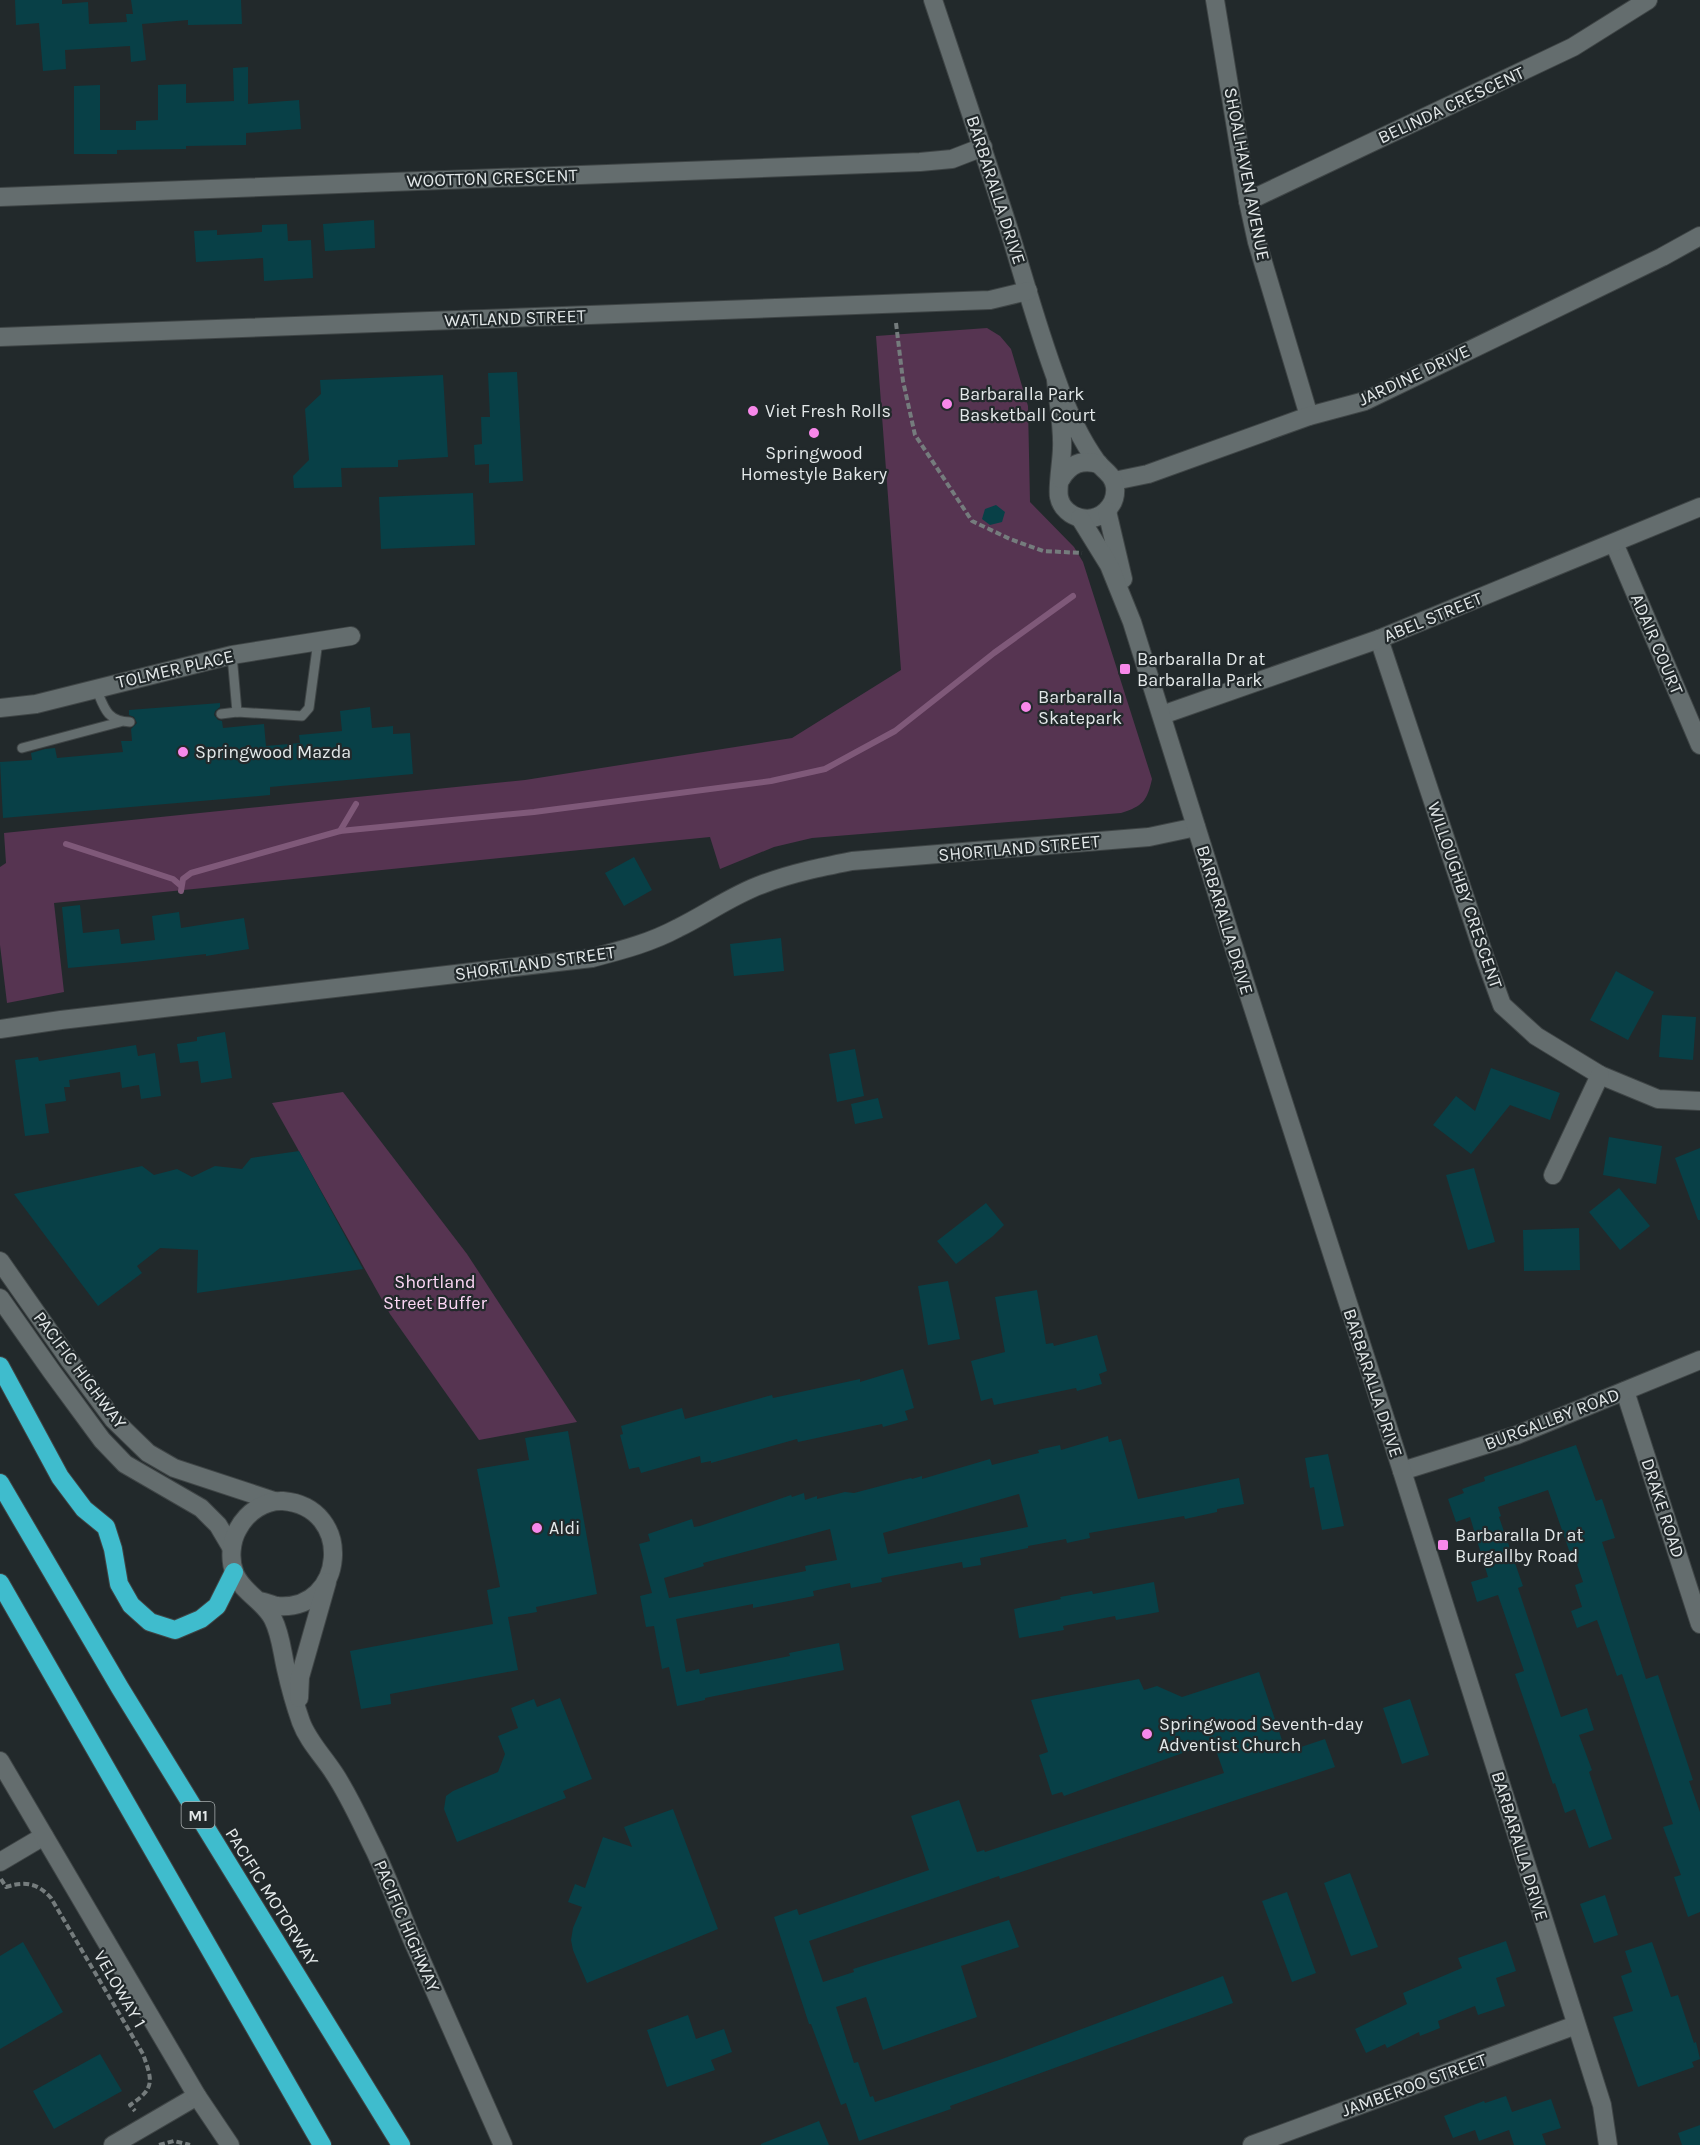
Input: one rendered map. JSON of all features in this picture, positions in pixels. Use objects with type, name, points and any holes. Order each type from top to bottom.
[{"type":"highway","points":[[0,1366],[60,1477],[84,1509],[106,1527],[120,1584],[131,1605],[150,1622],[175,1630],[201,1619],[217,1606],[234,1572]]},
{"type":"highway","name":"PACIFIC MOTORWAY","points":[[0,1483],[126,1699],[401,2145]]},
{"type":"highway","points":[[0,1583],[322,2145]]},
{"type":"street","name":"BARBARALLA DRIVE","points":[[933,0],[983,147],[1056,380],[1078,434],[1099,464],[1111,474],[1114,482],[1115,497],[1107,511],[1132,622]]},
{"type":"street","name":"SHOALHAVEN AVENUE","points":[[1215,0],[1248,201],[1257,242],[1309,416]]},
{"type":"street","name":"BELINDA CRESCENT","points":[[1248,201],[1573,47],[1648,0]]},
{"type":"street","name":"WOOTTON CRESCENT","points":[[0,197],[920,162],[952,159],[983,147]]},
{"type":"street","name":"JARDINE DRIVE","points":[[1114,482],[1148,474],[1309,416],[1365,400],[1700,236]]},
{"type":"street","name":"WATLAND STREET","points":[[0,337],[990,300],[1028,291]]},
{"type":"street","name":"BARBARALLA DRIVE","points":[[1056,380],[1062,445],[1059,498],[1063,507],[1070,514],[1080,518],[1109,564],[1132,622],[1602,2105],[1608,2145]]},
{"type":"street","points":[[1060,479],[1073,465],[1090,462],[1099,464]]},
{"type":"street","name":"ABEL STREET","points":[[1162,715],[1379,639],[1700,507]]},
{"type":"street","points":[[1080,518],[1089,519],[1107,511]]},
{"type":"street","name":"ADAIR COURT","points":[[1614,543],[1700,745]]},
{"type":"street","name":"TOLMER PLACE","points":[[0,708],[36,704],[232,655],[351,636]]},
{"type":"street","name":"WILLOUGHBY CRESCENT","points":[[1379,639],[1502,1005],[1536,1036],[1600,1075],[1658,1099],[1700,1101]]},
{"type":"street","name":"SHORTLAND STREET","points":[[0,1029],[592,958],[638,946],[679,928],[723,902],[763,884],[809,870],[852,861],[1149,837],[1196,826]]},
{"type":"street","points":[[1553,1175],[1600,1075]]},
{"type":"street","name":"PACIFIC HIGHWAY","points":[[0,1261],[113,1419],[148,1453],[174,1468],[274,1501]]},
{"type":"street","name":"PACIFIC HIGHWAY","points":[[0,1298],[102,1440],[125,1464],[201,1508],[218,1525],[231,1547]]},
{"type":"street","name":"BURGALLBY ROAD","points":[[1402,1471],[1517,1436],[1700,1360]]},
{"type":"street","name":"DRAKE ROAD","points":[[1625,1391],[1700,1624]]},
{"type":"street","points":[[274,1501],[293,1502],[304,1506],[323,1521],[331,1536],[334,1561],[327,1582],[317,1593],[301,1603],[278,1606],[260,1600],[244,1588],[234,1572],[231,1547],[238,1528],[260,1506],[274,1501]]},
{"type":"street","name":"PACIFIC HIGHWAY","points":[[299,1714],[300,1677],[327,1582]]},
{"type":"street","name":"PACIFIC HIGHWAY","points":[[260,1600],[273,1619],[303,1728],[334,1773],[376,1853],[503,2145]]},
{"type":"street","points":[[0,1761],[197,2096],[230,2145]]},
{"type":"street","points":[[0,1862],[44,1836]]},
{"type":"street","name":"JAMBEROO STREET","points":[[1252,2145],[1576,2025]]},
{"type":"street","points":[[113,2145],[197,2096]]},
{"type":"lane","points":[[221,714],[237,712],[302,716],[309,708],[318,641]]},
{"type":"lane","points":[[232,655],[237,712]]},
{"type":"lane","points":[[22,748],[125,722],[108,715],[96,688]]},
{"type":"path","points":[[896,323],[903,381],[915,435],[972,521],[1043,551],[1086,553]]},
{"type":"path","name":"VELOWAY 1","points":[[0,1878],[6,1887],[19,1883],[33,1884],[43,1889],[51,1898],[107,1992],[143,2054],[151,2074],[150,2086],[144,2096],[130,2104],[145,2126]]},
{"type":"path","points":[[159,2145],[174,2141],[190,2145]]},
{"type":"green space","points":[[987,328],[1000,336],[1011,349],[1028,406],[1030,502],[1074,547],[1083,562],[1152,779],[1146,798],[1139,805],[1121,813],[812,838],[774,847],[720,869],[710,837],[54,903],[64,992],[7,1003],[0,945],[0,867],[6,863],[4,833],[525,780],[792,738],[901,670],[876,336]]},
{"type":"green space","name":"Shortland Street Buffer","points":[[343,1092],[467,1254],[577,1422],[479,1440],[390,1314],[272,1103]]},
{"type":"building","points":[[15,0],[62,0],[62,4],[88,2],[89,24],[127,22],[126,14],[133,14],[131,0],[241,0],[242,24],[188,25],[188,20],[142,24],[146,60],[131,62],[130,46],[65,50],[66,69],[43,71],[39,23],[16,25]]},
{"type":"building","points":[[248,67],[248,104],[299,100],[301,129],[246,133],[246,145],[117,150],[117,154],[74,154],[74,86],[100,85],[100,130],[136,130],[136,121],[158,120],[158,85],[186,84],[186,103],[234,101],[233,68]]},
{"type":"building","points":[[374,220],[375,248],[325,251],[323,224]]},
{"type":"building","points":[[287,224],[288,241],[311,240],[313,278],[264,281],[263,258],[196,262],[194,231],[217,230],[217,235],[262,232],[262,225]]},
{"type":"building","points":[[517,372],[523,481],[489,483],[489,464],[475,465],[474,445],[482,444],[481,417],[490,417],[488,373]]},
{"type":"building","points":[[443,375],[448,457],[398,460],[398,467],[341,468],[342,487],[294,488],[293,476],[309,460],[305,409],[321,394],[320,380]]},
{"type":"building","points":[[473,493],[475,545],[381,549],[379,497]]},
{"type":"building","points":[[996,505],[1005,512],[1002,522],[990,525],[982,519],[985,509]]},
{"type":"building","points":[[220,703],[214,715],[222,721],[223,728],[264,724],[266,746],[300,743],[299,735],[342,731],[340,711],[370,707],[372,728],[393,726],[393,734],[410,733],[413,774],[270,787],[270,795],[3,818],[0,762],[32,760],[31,753],[55,748],[57,758],[123,752],[121,741],[132,741],[131,729],[137,723],[134,717],[129,715],[129,710]]},
{"type":"building","points":[[634,857],[652,890],[624,906],[605,873]]},
{"type":"building","points":[[80,905],[83,933],[119,929],[121,944],[155,940],[152,916],[179,912],[181,928],[244,918],[249,949],[206,956],[206,954],[68,968],[62,907]]},
{"type":"building","points":[[781,938],[784,971],[734,976],[730,944]]},
{"type":"building","points":[[1616,971],[1654,992],[1628,1040],[1590,1020]]},
{"type":"building","points":[[1662,1015],[1696,1017],[1693,1060],[1659,1057]]},
{"type":"building","points":[[225,1032],[232,1078],[201,1083],[198,1061],[180,1063],[177,1044],[197,1041],[197,1037]]},
{"type":"building","points":[[136,1045],[138,1056],[155,1053],[161,1096],[141,1099],[139,1085],[122,1088],[120,1072],[69,1080],[70,1087],[64,1087],[66,1101],[45,1104],[49,1133],[25,1136],[15,1060],[38,1057],[39,1061]]},
{"type":"building","points":[[855,1049],[864,1096],[837,1102],[829,1054]]},
{"type":"building","points":[[1491,1068],[1560,1093],[1550,1120],[1510,1105],[1471,1154],[1433,1125],[1456,1096],[1475,1111]]},
{"type":"building","points":[[878,1098],[883,1118],[855,1124],[851,1104]]},
{"type":"building","points":[[1609,1137],[1662,1146],[1656,1184],[1603,1175]]},
{"type":"building","points":[[1700,1148],[1700,1220],[1698,1220],[1675,1158]]},
{"type":"building","points":[[299,1151],[363,1269],[197,1293],[198,1250],[160,1248],[137,1266],[142,1273],[98,1306],[14,1194],[142,1166],[154,1175],[177,1169],[192,1177],[215,1166],[242,1169],[251,1158]]},
{"type":"building","points":[[1474,1168],[1495,1242],[1468,1250],[1446,1175]]},
{"type":"building","points":[[1619,1188],[1650,1226],[1620,1250],[1589,1212]]},
{"type":"building","points":[[986,1203],[1004,1225],[956,1264],[937,1241]]},
{"type":"building","points":[[1579,1228],[1580,1270],[1524,1271],[1523,1230]]},
{"type":"building","points":[[948,1281],[960,1339],[928,1345],[918,1286]]},
{"type":"building","points":[[1037,1290],[1046,1344],[1053,1343],[1054,1346],[1097,1335],[1107,1371],[1099,1374],[1102,1384],[1077,1391],[1076,1388],[994,1405],[992,1398],[981,1401],[971,1361],[1005,1352],[995,1297]]},
{"type":"building","points":[[903,1369],[914,1408],[905,1411],[908,1420],[883,1427],[882,1424],[798,1442],[797,1439],[711,1463],[711,1461],[701,1463],[700,1456],[641,1473],[639,1467],[629,1469],[620,1435],[623,1434],[621,1426],[682,1408],[685,1419],[772,1395],[773,1398],[860,1379],[860,1382]]},
{"type":"building","name":"Aldi","points":[[568,1431],[597,1594],[536,1607],[537,1612],[508,1617],[518,1670],[390,1694],[391,1704],[361,1709],[350,1651],[493,1624],[487,1590],[500,1587],[477,1469],[529,1460],[525,1438]]},
{"type":"building","points":[[1108,1436],[1109,1442],[1121,1439],[1138,1499],[1239,1478],[1244,1504],[1217,1509],[1217,1512],[1185,1519],[1184,1516],[1089,1533],[1090,1538],[1067,1543],[1066,1539],[1028,1546],[1028,1548],[980,1558],[981,1565],[963,1568],[962,1562],[881,1578],[882,1582],[851,1588],[850,1583],[813,1591],[814,1596],[753,1608],[753,1604],[676,1619],[686,1672],[699,1669],[700,1674],[790,1656],[789,1653],[839,1643],[844,1670],[705,1698],[705,1700],[677,1706],[669,1667],[662,1669],[654,1626],[646,1627],[640,1596],[652,1593],[639,1544],[650,1541],[648,1534],[692,1519],[694,1527],[700,1526],[791,1495],[792,1497],[804,1493],[805,1500],[845,1492],[854,1493],[911,1478],[922,1476],[922,1479],[990,1459],[992,1465],[1060,1445],[1061,1450]],"holes":[[[1019,1494],[1028,1527],[888,1554],[883,1533]],[[830,1529],[837,1560],[805,1566],[806,1571],[669,1598],[664,1578],[704,1566],[703,1563]]]},
{"type":"building","points":[[1576,1445],[1596,1501],[1602,1499],[1615,1538],[1602,1542],[1646,1679],[1658,1675],[1693,1780],[1689,1781],[1700,1812],[1700,1912],[1688,1917],[1674,1877],[1681,1875],[1663,1827],[1673,1824],[1622,1674],[1617,1676],[1597,1620],[1577,1628],[1571,1611],[1582,1607],[1575,1585],[1583,1582],[1573,1552],[1570,1553],[1548,1490],[1498,1507],[1501,1516],[1499,1517],[1523,1586],[1518,1588],[1561,1717],[1587,1708],[1594,1730],[1579,1735],[1592,1770],[1589,1772],[1612,1839],[1589,1848],[1575,1809],[1565,1813],[1555,1783],[1553,1784],[1515,1674],[1524,1671],[1498,1595],[1477,1602],[1471,1582],[1488,1577],[1470,1517],[1456,1522],[1448,1499],[1464,1493],[1462,1489],[1485,1481],[1484,1477]]},
{"type":"building","points":[[1328,1454],[1344,1526],[1322,1530],[1314,1487],[1310,1488],[1305,1458]]},
{"type":"building","points":[[1154,1582],[1159,1612],[1116,1620],[1115,1616],[1063,1626],[1064,1630],[1019,1638],[1014,1609],[1061,1599],[1060,1597],[1092,1591],[1093,1594]]},
{"type":"building","points":[[1259,1672],[1286,1752],[1325,1739],[1335,1767],[1000,1879],[999,1876],[809,1941],[823,1982],[854,1972],[853,1969],[1009,1920],[1019,1947],[961,1966],[977,2017],[883,2050],[866,1997],[836,2007],[854,2063],[858,2062],[870,2097],[873,2096],[875,2102],[1002,2059],[1223,1976],[1233,2003],[950,2106],[951,2109],[859,2141],[846,2103],[841,2105],[811,2024],[809,2024],[774,1917],[797,1909],[799,1915],[929,1870],[911,1816],[959,1800],[977,1852],[984,1850],[985,1852],[1224,1773],[1213,1742],[1064,1796],[1062,1792],[1052,1795],[1039,1755],[1048,1752],[1031,1700],[1139,1679],[1144,1690],[1157,1686],[1182,1697]]},
{"type":"building","points":[[560,1698],[592,1779],[563,1791],[566,1798],[457,1842],[444,1809],[446,1796],[498,1772],[505,1754],[498,1736],[518,1728],[511,1708],[534,1699],[537,1707]]},
{"type":"building","points":[[1410,1699],[1429,1755],[1402,1764],[1383,1708]]},
{"type":"building","points":[[673,1809],[718,1929],[587,1983],[571,1940],[573,1928],[582,1907],[568,1902],[575,1884],[585,1888],[603,1837],[632,1847],[624,1827]]},
{"type":"building","points":[[1350,1873],[1378,1947],[1351,1956],[1324,1883]]},
{"type":"building","points":[[1287,1892],[1316,1973],[1292,1982],[1262,1901]]},
{"type":"building","points":[[1605,1895],[1618,1935],[1594,1943],[1580,1904]]},
{"type":"building","points":[[1506,1941],[1516,1971],[1496,1978],[1505,2006],[1478,2015],[1475,2006],[1438,2021],[1440,2028],[1420,2036],[1419,2032],[1387,2048],[1385,2044],[1366,2053],[1355,2029],[1407,2004],[1403,1993],[1462,1968],[1458,1958]]},
{"type":"building","points":[[23,1942],[63,2012],[0,2049],[0,1956]]},
{"type":"building","points":[[1652,1942],[1671,1997],[1678,1995],[1700,2059],[1692,2062],[1694,2067],[1638,2087],[1613,2017],[1633,2011],[1621,1976],[1632,1972],[1625,1951]]},
{"type":"building","points":[[688,2015],[696,2039],[724,2029],[732,2052],[711,2060],[715,2070],[667,2087],[647,2030]]},
{"type":"building","points":[[100,2054],[122,2091],[54,2129],[33,2091]]},
{"type":"building","points":[[1506,2096],[1512,2112],[1551,2099],[1561,2128],[1542,2134],[1546,2145],[1514,2145],[1509,2130],[1479,2141],[1475,2130],[1453,2138],[1444,2116],[1484,2101],[1485,2103]]},
{"type":"building","points":[[819,2121],[829,2145],[761,2145],[761,2144]]},
{"type":"building","points":[[1700,2125],[1700,2145],[1682,2145],[1678,2133]]},
{"type":"waterway","points":[[181,891],[183,879],[191,873],[340,831],[534,812],[771,781],[825,769],[895,731],[994,653],[1073,596]]},
{"type":"waterway","points":[[340,831],[356,804]]},
{"type":"waterway","points":[[66,844],[173,879],[180,885]]},
{"type":"place","name":"Barbaralla Park Basketball Court","points":[[947,404]]},
{"type":"place","name":"Viet Fresh Rolls","points":[[753,411]]},
{"type":"place","name":"Springwood Homestyle Bakery","points":[[814,433]]},
{"type":"place","name":"Barbaralla Dr at Barbaralla Park","points":[[1125,669]]},
{"type":"place","name":"Barbaralla Skatepark","points":[[1026,707]]},
{"type":"place","name":"Springwood Mazda","points":[[183,752]]},
{"type":"place","name":"Aldi","points":[[537,1528]]},
{"type":"place","name":"Barbaralla Dr at Burgallby Road","points":[[1443,1545]]},
{"type":"place","name":"Springwood Seventh-day Adventist Church","points":[[1147,1734]]}]
